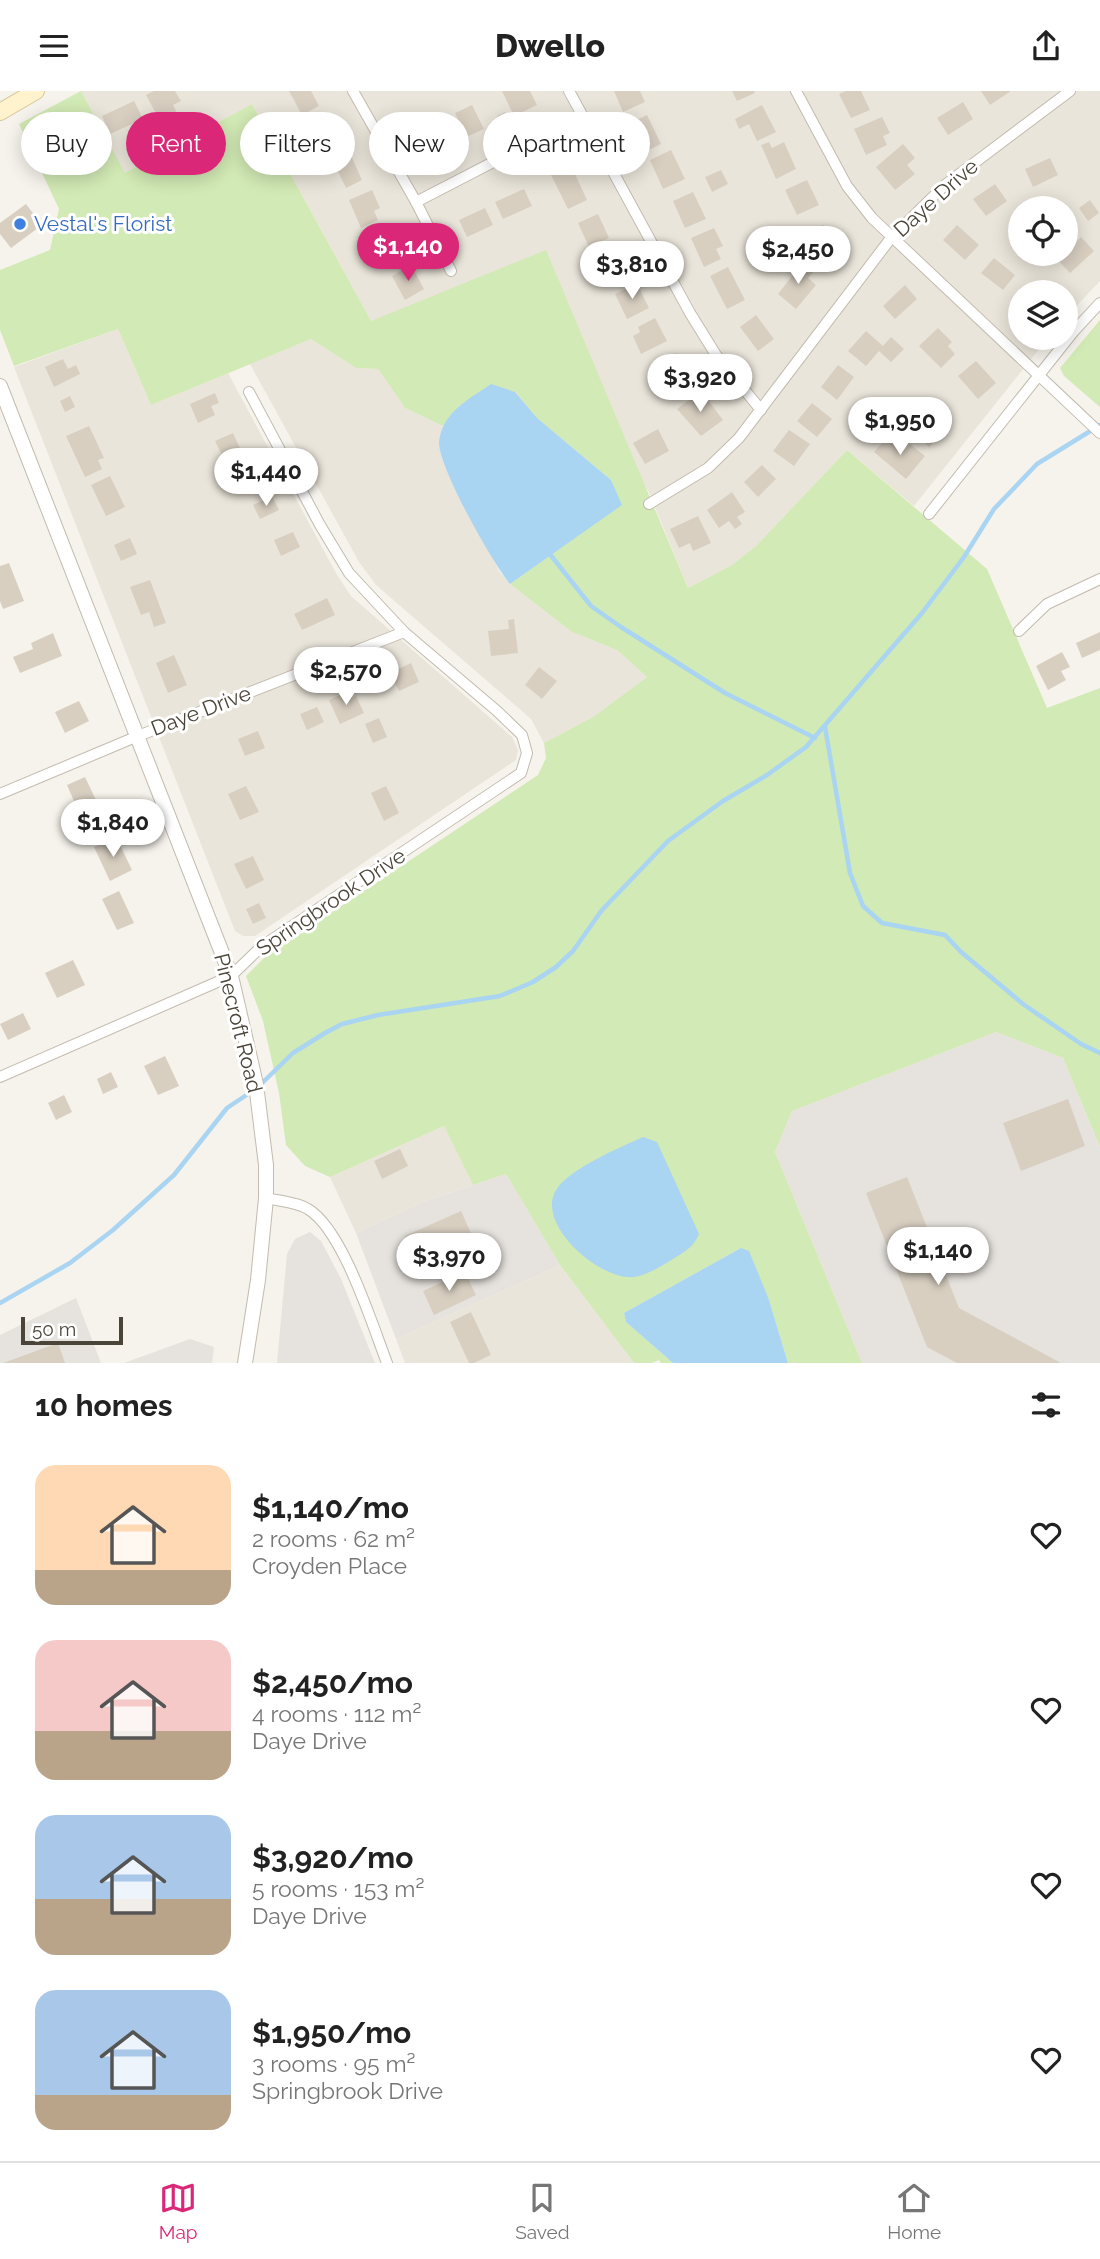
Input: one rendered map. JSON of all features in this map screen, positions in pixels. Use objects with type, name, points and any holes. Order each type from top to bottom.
[{"type":"main road","points":[[0,112],[36,91]]},
{"type":"street","points":[[353,91],[416,202],[451,271]]},
{"type":"street","points":[[569,91],[580,112]]},
{"type":"street","points":[[796,91],[847,186],[872,218],[1100,433]]},
{"type":"street","name":"Daye Drive","points":[[649,504],[708,468],[739,438],[891,238],[945,185],[1070,91]]},
{"type":"street","points":[[416,202],[483,167]]},
{"type":"street","points":[[614,175],[716,355],[761,411]]},
{"type":"street","points":[[929,514],[1100,303]]},
{"type":"street","name":"Pinecroft Road","points":[[0,386],[231,976],[256,1084],[265,1165],[266,1198],[258,1280],[245,1363]]},
{"type":"street","points":[[249,392],[320,525],[349,573],[404,632]]},
{"type":"street","points":[[1020,631],[1047,604],[1100,579]]},
{"type":"street","name":"Daye Drive","points":[[0,794],[138,736],[404,632]]},
{"type":"street","name":"Springbrook Drive","points":[[0,1077],[231,976],[261,947],[521,773],[527,753],[522,735],[498,711],[404,632]]},
{"type":"street","points":[[266,1198],[306,1207],[324,1221],[339,1245],[387,1363]]},
{"type":"shaded area","points":[[81,91],[1100,91],[1100,281],[1078,304],[1078,280],[1008,280],[1008,350],[1038,350],[914,506],[847,450],[757,545],[732,565],[688,588],[648,490],[371,321],[291,175],[355,175],[355,112],[256,112],[252,104],[226,118],[226,112],[126,112],[126,173],[112,149],[112,112],[92,112]]},
{"type":"shaded area","points":[[118,329],[151,405],[228,373],[337,575],[351,596],[512,737],[518,750],[516,760],[255,936],[243,936],[235,931],[14,367]]},
{"type":"shaded area","points":[[311,339],[356,368],[378,369],[405,408],[443,426],[439,444],[499,571],[510,584],[572,632],[617,650],[647,677],[593,717],[544,743],[531,719],[376,585],[359,562],[250,364]]},
{"type":"shaded area","points":[[996,1032],[1063,1058],[1100,1147],[1100,1363],[862,1363],[775,1152],[792,1111]]},
{"type":"shaded area","points":[[444,1126],[473,1185],[423,1202],[356,1233],[330,1177]]},
{"type":"shaded area","points":[[506,1174],[560,1265],[396,1339],[356,1233],[423,1202]]},
{"type":"shaded area","points":[[310,1232],[321,1241],[341,1279],[375,1363],[277,1363],[287,1254],[295,1239]]},
{"type":"shaded area","points":[[560,1265],[634,1363],[405,1363],[396,1339]]},
{"type":"shaded area","points":[[76,1298],[101,1363],[0,1363],[0,1335]]},
{"type":"shaded area","points":[[190,1339],[214,1347],[212,1363],[124,1363]]},
{"type":"green space","points":[[81,91],[92,112],[42,112]]},
{"type":"green space","points":[[252,104],[256,112],[240,112],[240,175],[291,175],[371,321],[546,250],[688,588],[732,565],[757,545],[847,450],[987,569],[1047,708],[1100,688],[1100,1147],[1063,1058],[996,1032],[792,1111],[775,1152],[862,1363],[788,1363],[769,1300],[741,1248],[624,1313],[626,1322],[673,1363],[661,1363],[659,1360],[652,1363],[634,1363],[560,1265],[506,1174],[473,1185],[444,1126],[330,1177],[305,1166],[286,1145],[279,1093],[263,1021],[246,976],[265,957],[538,775],[546,758],[544,743],[593,717],[647,677],[617,650],[572,632],[510,584],[621,505],[611,480],[537,418],[516,392],[460,405],[443,426],[405,408],[378,369],[356,368],[311,339],[151,405],[118,329],[14,366],[0,330],[0,270],[50,250],[59,209],[43,175],[112,175],[112,149],[126,175],[226,175],[226,118]]},
{"type":"green space","points":[[1100,320],[1100,407],[1064,376],[1060,368],[1075,350],[1078,350],[1078,346]]},
{"type":"water","points":[[491,384],[515,392],[537,418],[611,480],[622,505],[510,584],[457,494],[439,443],[442,429],[452,414]]},
{"type":"water","points":[[643,1137],[657,1142],[699,1234],[688,1249],[654,1270],[634,1277],[621,1276],[591,1262],[565,1237],[552,1208],[554,1194],[560,1185],[580,1168]]},
{"type":"water","points":[[741,1248],[749,1251],[769,1300],[788,1363],[673,1363],[626,1322],[624,1313]]},
{"type":"building","points":[[154,91],[175,91],[181,101],[173,105],[176,112],[155,112],[146,95]]},
{"type":"building","points":[[289,91],[311,91],[319,106],[308,112],[300,112]]},
{"type":"building","points":[[502,91],[530,91],[537,105],[522,112],[512,112]]},
{"type":"building","points":[[614,91],[640,91],[645,102],[623,112]]},
{"type":"building","points":[[732,91],[754,91],[755,93],[737,101]]},
{"type":"building","points":[[861,91],[870,110],[851,118],[839,94]]},
{"type":"building","points":[[981,91],[1011,91],[990,105]]},
{"type":"building","points":[[134,101],[140,112],[126,112],[126,127],[112,133],[111,112]]},
{"type":"building","points":[[963,102],[973,119],[948,135],[937,118]]},
{"type":"building","points":[[472,105],[483,129],[469,136],[469,112],[457,112]]},
{"type":"building","points":[[762,105],[776,132],[757,141],[749,124],[739,129],[735,119]]},
{"type":"building","points":[[882,117],[890,133],[883,136],[887,145],[866,155],[854,129]]},
{"type":"building","points":[[650,121],[661,144],[650,150]]},
{"type":"building","points":[[769,142],[772,148],[784,142],[796,169],[776,179],[761,145]]},
{"type":"building","points":[[903,144],[915,158],[907,165],[915,174],[895,190],[876,167]]},
{"type":"building","points":[[671,150],[685,179],[663,189],[650,160]]},
{"type":"building","points":[[1050,158],[1058,175],[1033,187],[1025,169]]},
{"type":"building","points":[[355,164],[362,180],[346,188],[340,175],[355,175]]},
{"type":"building","points":[[721,170],[728,184],[712,192],[705,177]]},
{"type":"building","points":[[551,175],[576,175],[587,200],[568,209]]},
{"type":"building","points":[[807,180],[819,205],[797,215],[785,190]]},
{"type":"building","points":[[995,184],[1007,201],[986,216],[973,199]]},
{"type":"building","points":[[524,189],[532,206],[503,219],[495,202]]},
{"type":"building","points":[[372,190],[380,208],[374,211],[378,220],[361,228],[349,200]]},
{"type":"building","points":[[693,192],[706,219],[685,228],[673,201]]},
{"type":"building","points":[[1090,200],[1099,213],[1088,221],[1079,208]]},
{"type":"building","points":[[26,204],[42,225],[11,248],[0,234],[0,223]]},
{"type":"building","points":[[485,208],[493,225],[467,237],[459,220]]},
{"type":"building","points":[[598,214],[609,238],[589,247],[578,223]]},
{"type":"building","points":[[822,225],[847,236],[839,256],[831,252],[827,262],[810,254]]},
{"type":"building","points":[[957,225],[979,245],[965,260],[943,240]]},
{"type":"building","points":[[392,227],[405,253],[383,265],[379,257],[383,254],[378,245],[373,248],[368,239]]},
{"type":"building","points":[[714,228],[723,246],[716,249],[721,259],[704,267],[691,238]]},
{"type":"building","points":[[1081,237],[1094,251],[1078,266],[1078,240]]},
{"type":"building","points":[[618,249],[630,273],[607,284],[596,259]]},
{"type":"building","points":[[994,258],[1015,275],[1008,280],[1003,290],[981,273]]},
{"type":"building","points":[[803,262],[814,271],[808,278],[816,285],[796,309],[778,294]]},
{"type":"building","points":[[411,265],[424,289],[405,300],[392,276]]},
{"type":"building","points":[[1064,266],[1078,266],[1070,273]]},
{"type":"building","points":[[728,267],[745,300],[727,309],[710,276]]},
{"type":"building","points":[[637,284],[649,308],[627,319],[615,294]]},
{"type":"building","points":[[905,285],[917,299],[895,319],[883,306]]},
{"type":"building","points":[[756,315],[774,339],[758,351],[740,327]]},
{"type":"building","points":[[655,318],[667,341],[641,354],[633,336],[640,332],[638,327]]},
{"type":"building","points":[[938,328],[952,342],[948,346],[955,354],[941,368],[919,346]]},
{"type":"building","points":[[866,331],[883,346],[891,337],[904,349],[891,362],[879,351],[866,366],[848,351]]},
{"type":"building","points":[[677,353],[688,378],[667,387],[656,363]]},
{"type":"building","points":[[63,359],[68,369],[76,365],[80,374],[54,387],[45,367]]},
{"type":"building","points":[[976,361],[996,383],[978,399],[958,376]]},
{"type":"building","points":[[838,365],[854,377],[837,400],[821,387]]},
{"type":"building","points":[[701,391],[723,420],[701,436],[677,409]]},
{"type":"building","points":[[215,393],[219,403],[211,406],[215,415],[198,423],[190,404]]},
{"type":"building","points":[[70,396],[75,407],[65,412],[60,401]]},
{"type":"building","points":[[812,403],[832,419],[817,437],[797,421]]},
{"type":"building","points":[[923,417],[942,434],[929,447],[911,430]]},
{"type":"building","points":[[89,426],[104,458],[98,460],[102,469],[85,477],[66,436]]},
{"type":"building","points":[[658,429],[669,451],[645,464],[633,443]]},
{"type":"building","points":[[789,430],[810,444],[794,466],[773,451]]},
{"type":"building","points":[[233,433],[244,457],[227,465],[215,441]]},
{"type":"building","points":[[888,436],[905,450],[910,444],[925,456],[906,479],[874,452]]},
{"type":"building","points":[[762,465],[776,479],[758,497],[744,482]]},
{"type":"building","points":[[252,467],[258,479],[242,486],[236,474]]},
{"type":"building","points":[[110,476],[125,507],[106,516],[91,485]]},
{"type":"building","points":[[732,492],[745,512],[737,517],[742,524],[735,529],[729,521],[719,528],[707,510]]},
{"type":"building","points":[[272,496],[279,510],[260,519],[253,505]]},
{"type":"building","points":[[698,516],[711,543],[693,551],[690,543],[679,548],[670,529]]},
{"type":"building","points":[[293,532],[300,547],[281,556],[274,540]]},
{"type":"building","points":[[130,538],[137,554],[121,561],[114,545]]},
{"type":"building","points":[[9,563],[24,601],[3,609],[0,601],[0,566]]},
{"type":"building","points":[[150,580],[166,623],[154,627],[149,612],[141,615],[130,587]]},
{"type":"building","points":[[327,598],[335,615],[302,630],[294,614]]},
{"type":"building","points":[[514,619],[518,653],[491,656],[488,631],[509,629],[508,620]]},
{"type":"building","points":[[1100,632],[1100,650],[1082,658],[1076,643]]},
{"type":"building","points":[[53,633],[62,656],[20,673],[13,657],[33,649],[31,643]]},
{"type":"building","points":[[1062,652],[1070,667],[1061,671],[1066,680],[1048,690],[1036,666]]},
{"type":"building","points":[[174,655],[187,685],[168,693],[156,663]]},
{"type":"building","points":[[411,663],[419,682],[399,691],[390,673]]},
{"type":"building","points":[[539,667],[557,681],[542,699],[525,685]]},
{"type":"building","points":[[349,691],[352,698],[356,696],[364,713],[340,724],[329,700]]},
{"type":"building","points":[[79,701],[89,721],[65,733],[55,712]]},
{"type":"building","points":[[317,707],[324,722],[307,730],[300,714]]},
{"type":"building","points":[[379,718],[387,737],[373,743],[365,724]]},
{"type":"building","points":[[258,731],[265,748],[245,756],[238,739]]},
{"type":"building","points":[[85,777],[104,817],[85,826],[67,785]]},
{"type":"building","points":[[246,786],[259,812],[240,820],[228,794]]},
{"type":"building","points":[[386,786],[399,813],[384,821],[371,793]]},
{"type":"building","points":[[116,837],[132,870],[110,881],[94,847]]},
{"type":"building","points":[[253,856],[264,880],[246,889],[234,864]]},
{"type":"building","points":[[119,891],[134,923],[117,930],[102,899]]},
{"type":"building","points":[[259,903],[266,918],[253,924],[246,909]]},
{"type":"building","points":[[73,960],[85,985],[57,998],[45,973]]},
{"type":"building","points":[[23,1013],[31,1029],[8,1040],[0,1024]]},
{"type":"building","points":[[165,1056],[179,1086],[158,1095],[144,1066]]},
{"type":"building","points":[[111,1072],[118,1087],[103,1094],[97,1079]]},
{"type":"building","points":[[64,1095],[72,1112],[56,1120],[48,1103]]},
{"type":"building","points":[[1068,1099],[1085,1146],[1021,1171],[1003,1123]]},
{"type":"building","points":[[400,1149],[408,1166],[382,1179],[374,1161]]},
{"type":"building","points":[[907,1177],[959,1308],[1061,1363],[957,1363],[927,1347],[866,1193]]},
{"type":"building","points":[[461,1211],[474,1240],[419,1265],[405,1236]]},
{"type":"building","points":[[465,1272],[476,1295],[434,1315],[423,1291]]},
{"type":"building","points":[[471,1312],[491,1355],[474,1363],[469,1363],[450,1322]]},
{"type":"building","points":[[58,1343],[65,1363],[3,1363]]},
{"type":"waterway","points":[[0,1303],[70,1263],[113,1230],[174,1175],[227,1108],[257,1088],[293,1053],[325,1033],[342,1024],[378,1015],[500,996],[533,982],[556,967],[573,951],[602,910],[668,841],[806,747],[922,613],[964,557],[994,509],[1037,464],[1100,425]]},
{"type":"waterway","points":[[549,553],[591,606],[621,627],[725,693],[815,738]]},
{"type":"waterway","points":[[825,727],[850,873],[863,906],[882,923],[945,935],[961,952],[1023,1004],[1081,1044],[1100,1053]]},
{"type":"place","name":"Vestal's Florist","points":[[20,224]]}]
